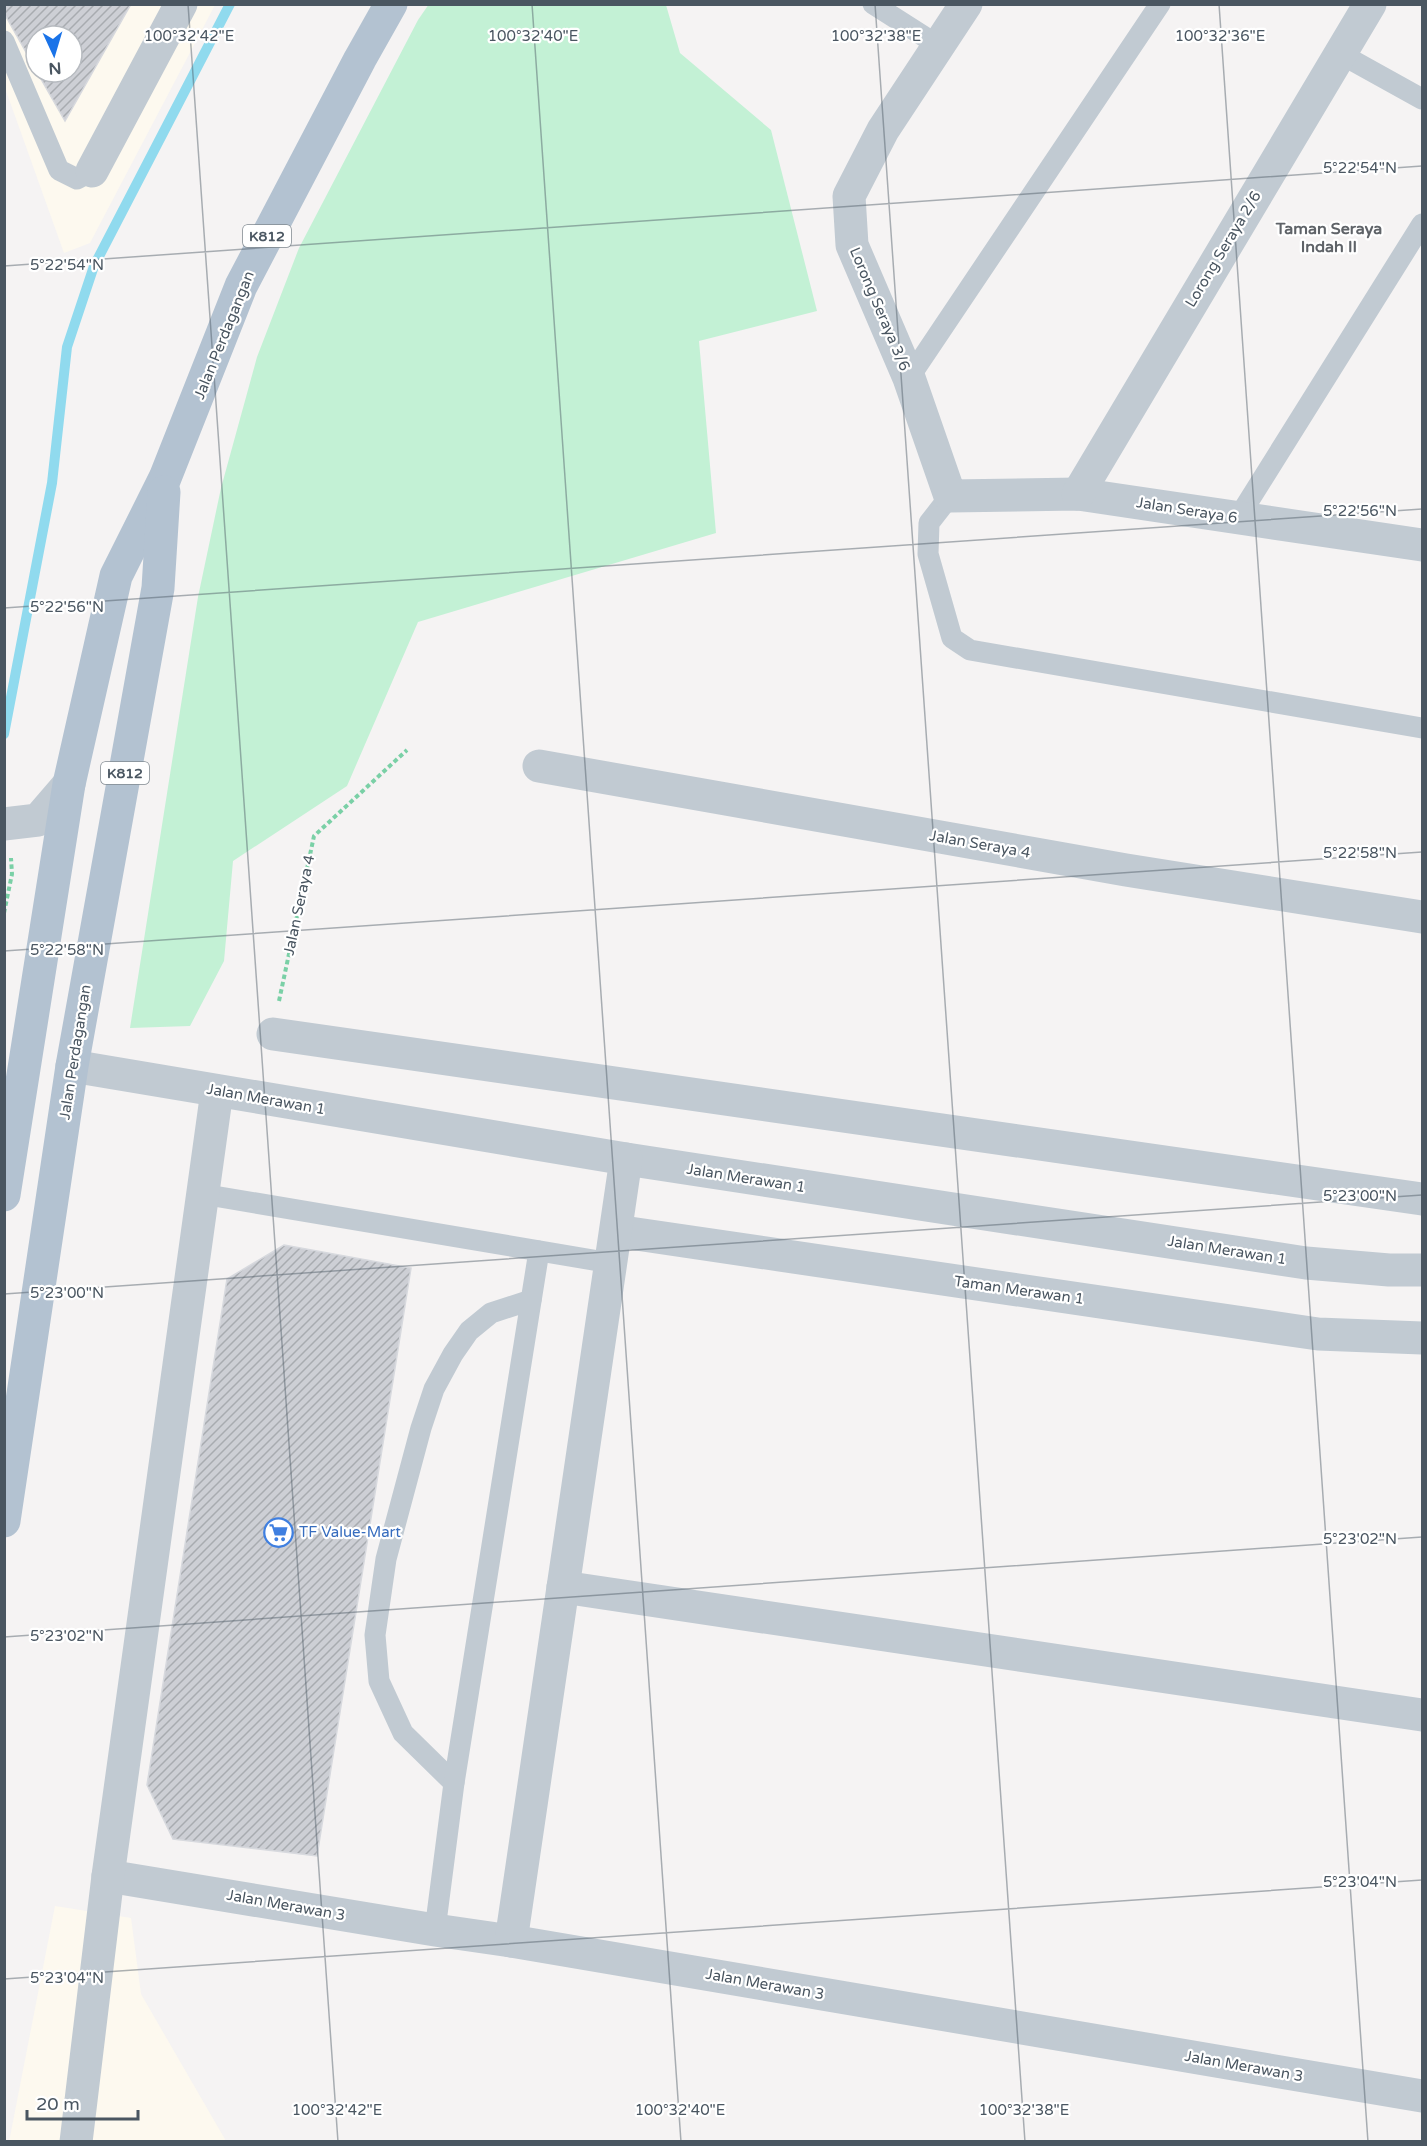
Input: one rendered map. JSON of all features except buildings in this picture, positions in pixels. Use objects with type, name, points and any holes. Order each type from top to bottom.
[{"type":"main road","name":"Jalan Perdagangan","points":[[4,1196],[69,784],[116,576],[165,478],[241,286],[391,4]]},
{"type":"main road","name":"Jalan Perdagangan","points":[[4,1521],[72,1066],[158,588],[165,478]]},
{"type":"street","points":[[92,171],[181,4]]},
{"type":"street","name":"Lorong Seraya 3/6","points":[[950,496],[909,378],[852,245],[849,196],[883,130],[966,4]]},
{"type":"street","name":"Lorong Seraya 2/6","points":[[1078,494],[1370,4]]},
{"type":"street","name":"Jalan Seraya 6","points":[[950,496],[1078,494],[1422,545]]},
{"type":"street","name":"Jalan Seraya 4","points":[[539,766],[1126,870],[1422,917]]},
{"type":"street","points":[[8,824],[38,820],[69,784]]},
{"type":"street","points":[[273,1034],[1422,1199]]},
{"type":"street","name":"Jalan Merawan 1","points":[[72,1066],[626,1160],[1306,1263],[1389,1270],[1422,1270]]},
{"type":"street","points":[[76,2142],[108,1876],[217,1091]]},
{"type":"street","points":[[511,1941],[626,1160]]},
{"type":"street","name":"Taman Merawan 1","points":[[616,1231],[1318,1334],[1422,1338]]},
{"type":"street","points":[[563,1587],[1422,1716]]},
{"type":"street","name":"Jalan Merawan 3","points":[[108,1876],[511,1941],[1422,2096]]},
{"type":"lane","points":[[873,4],[939,46]]},
{"type":"lane","points":[[909,378],[1160,4]]},
{"type":"lane","points":[[4,41],[59,170],[77,179],[92,171]]},
{"type":"lane","points":[[1339,53],[1422,99]]},
{"type":"lane","points":[[1238,518],[1422,224]]},
{"type":"lane","points":[[950,496],[929,523],[928,554],[952,638],[970,650],[1422,728]]},
{"type":"lane","points":[[202,1194],[611,1263]]},
{"type":"lane","points":[[435,1930],[454,1783],[539,1251]]},
{"type":"lane","points":[[454,1783],[403,1733],[379,1681],[375,1635],[386,1559],[424,1418],[434,1389],[453,1354],[469,1331],[491,1313],[531,1300]]},
{"type":"path","name":"Jalan Seraya 4","points":[[273,1034],[314,836],[407,750]]},
{"type":"path","points":[[4,913],[12,874],[8,824]]},
{"type":"shaded area","points":[[5,5],[215,5],[90,243],[64,253],[5,88]]},
{"type":"shaded area","points":[[55,1906],[131,1918],[141,1994],[226,2141],[9,2142]]},
{"type":"green space","points":[[429,4],[666,5],[680,53],[771,130],[817,311],[699,341],[716,533],[418,622],[347,786],[233,861],[224,961],[190,1026],[130,1028],[198,597],[221,488],[257,357],[299,248],[418,20]]},
{"type":"waterway","points":[[4,734],[52,483],[67,347],[94,266],[230,4]]},
{"type":"place","name":"TF Value-Mart","points":[[278,1532]]},
{"type":"district","name":"Taman Seraya Indah II","points":[[1329,237]]}]
